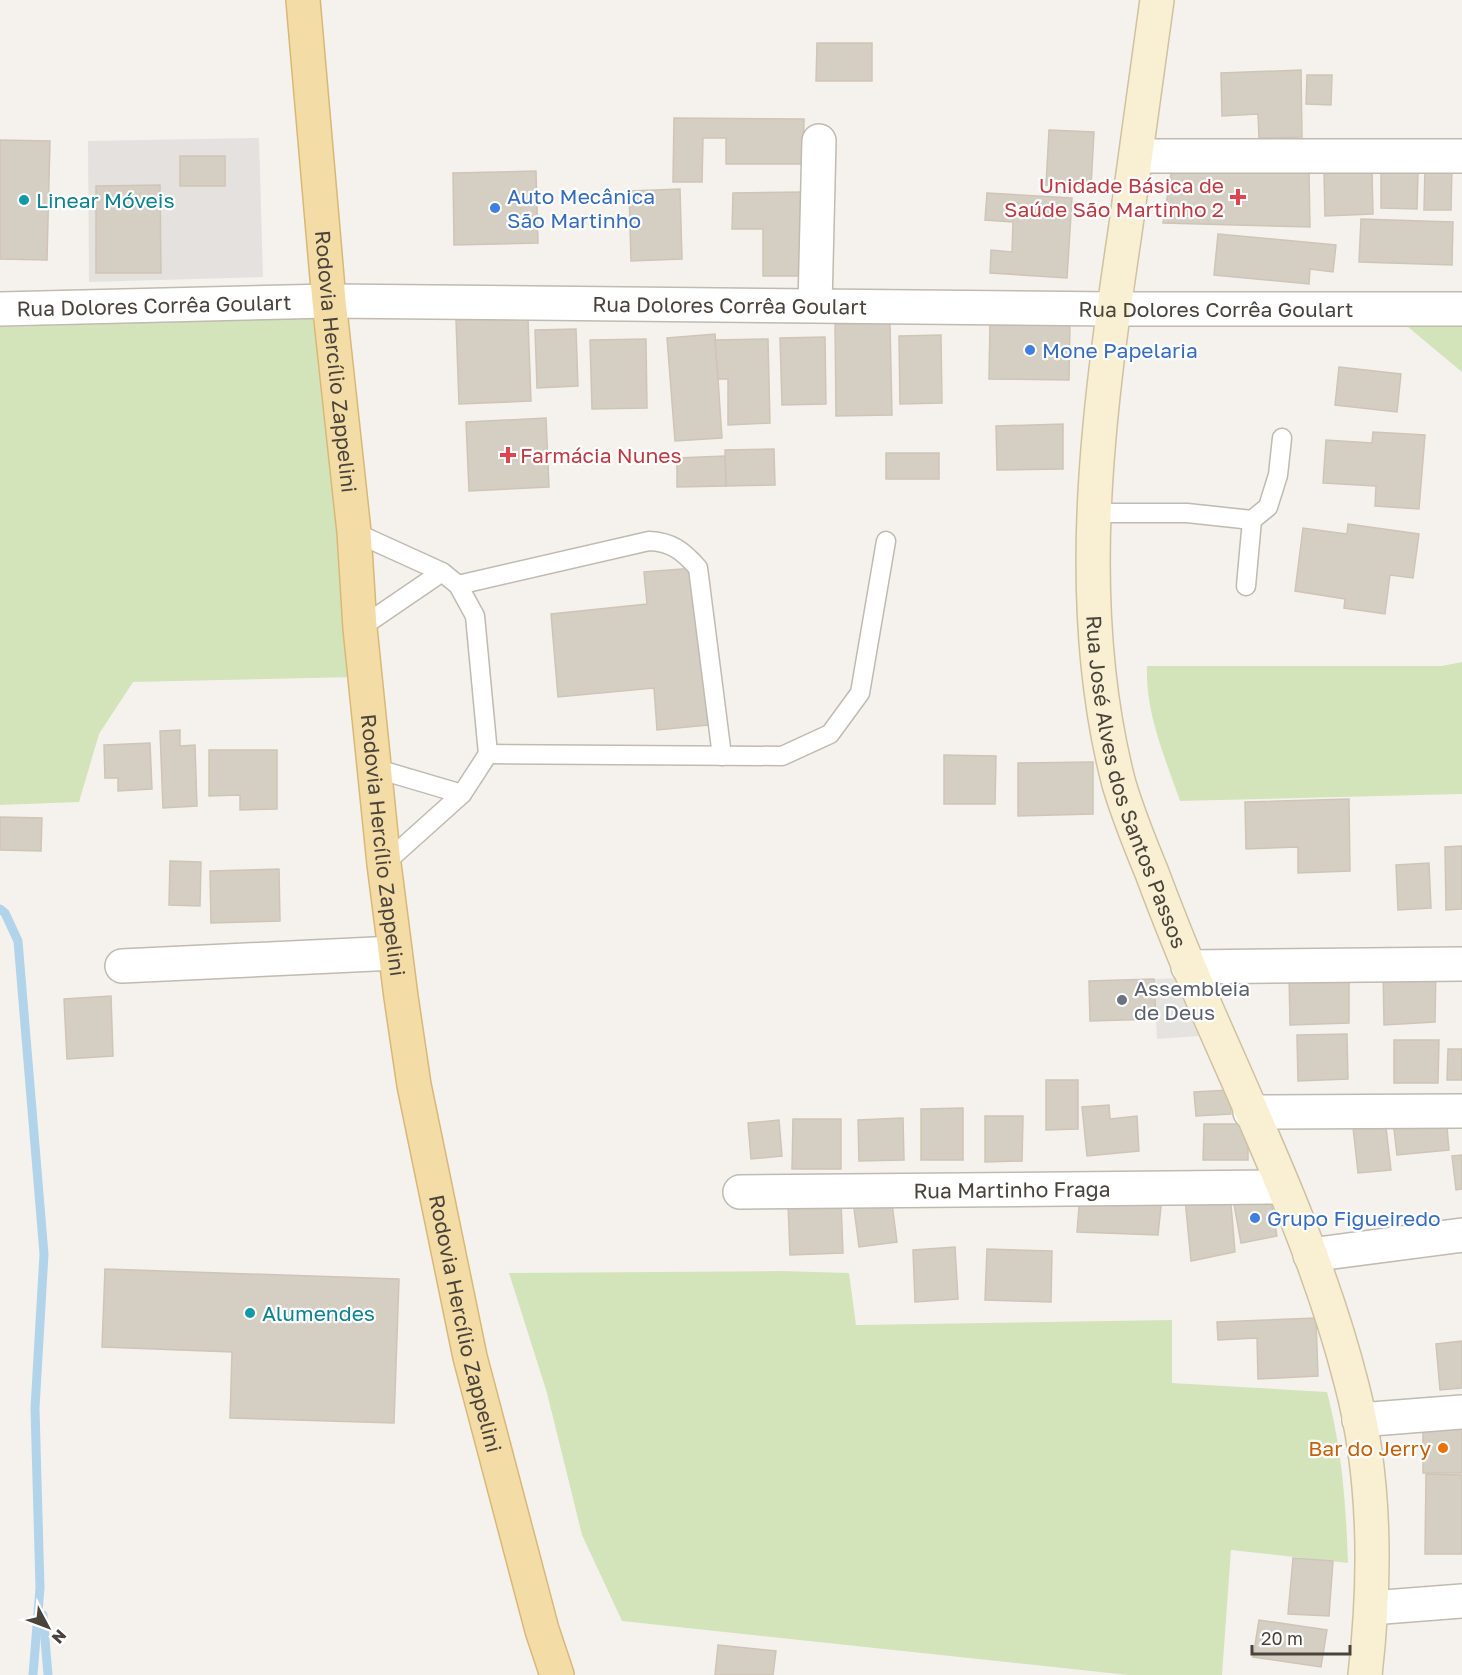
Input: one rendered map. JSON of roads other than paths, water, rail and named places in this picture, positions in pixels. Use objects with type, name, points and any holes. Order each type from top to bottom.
[{"type":"main road","name":"Rodovia Hercílio Zappelini","points":[[303,0],[329,301],[354,532],[360,628],[374,768],[395,953],[414,1085],[470,1357],[542,1630],[557,1675]]},
{"type":"street","name":"Rua José Alves dos Santos Passos","points":[[1157,0],[1114,309],[1102,409],[1094,513],[1096,623],[1107,727],[1120,785],[1188,967],[1310,1255],[1352,1384],[1359,1420],[1369,1509],[1371,1608],[1365,1675]]},
{"type":"street","points":[[815,305],[819,141]]},
{"type":"street","points":[[1136,156],[1462,156]]},
{"type":"street","name":"Rua Dolores Corrêa Goulart","points":[[0,309],[329,301],[1114,309],[1462,309]]},
{"type":"street","points":[[122,966],[395,953]]},
{"type":"street","points":[[1188,967],[1462,964]]},
{"type":"street","points":[[1250,1112],[1462,1111]]},
{"type":"street","name":"Rua Martinho Fraga","points":[[740,1192],[1281,1187]]},
{"type":"street","points":[[1310,1255],[1462,1235]]},
{"type":"street","points":[[1359,1420],[1462,1412]]},
{"type":"street","points":[[1371,1608],[1462,1600]]},
{"type":"lane","points":[[1094,513],[1187,513],[1252,520],[1269,507],[1278,476],[1282,438]]},
{"type":"lane","points":[[1246,586],[1252,520]]},
{"type":"lane","points":[[354,532],[442,572],[458,585],[475,616],[488,754],[462,794],[384,864]]},
{"type":"lane","points":[[458,585],[649,541],[667,542],[684,552],[698,568],[722,756]]},
{"type":"lane","points":[[488,754],[782,756],[830,734],[860,693],[886,541]]},
{"type":"lane","points":[[360,628],[442,572]]},
{"type":"lane","points":[[374,768],[462,794]]},
{"type":"waterway","points":[[0,909],[5,913],[18,941],[44,1254],[35,1408],[40,1588],[33,1675]]},
{"type":"waterway","points":[[43,1615],[48,1675]]},
{"type":"place","name":"Unidade Básica de Saúde São Martinho 2","points":[[1238,197]]},
{"type":"place","name":"Linear Móveis","points":[[24,200]]},
{"type":"place","name":"Auto Mecânica São Martinho","points":[[495,208]]},
{"type":"place","name":"Mone Papelaria","points":[[1030,350]]},
{"type":"place","name":"Farmácia Nunes","points":[[508,455]]},
{"type":"place","name":"Assembleia de Deus","points":[[1122,1000]]},
{"type":"place","name":"Grupo Figueiredo","points":[[1255,1218]]},
{"type":"place","name":"Alumendes","points":[[250,1313]]},
{"type":"place","name":"Bar do Jerry","points":[[1443,1448]]}]
